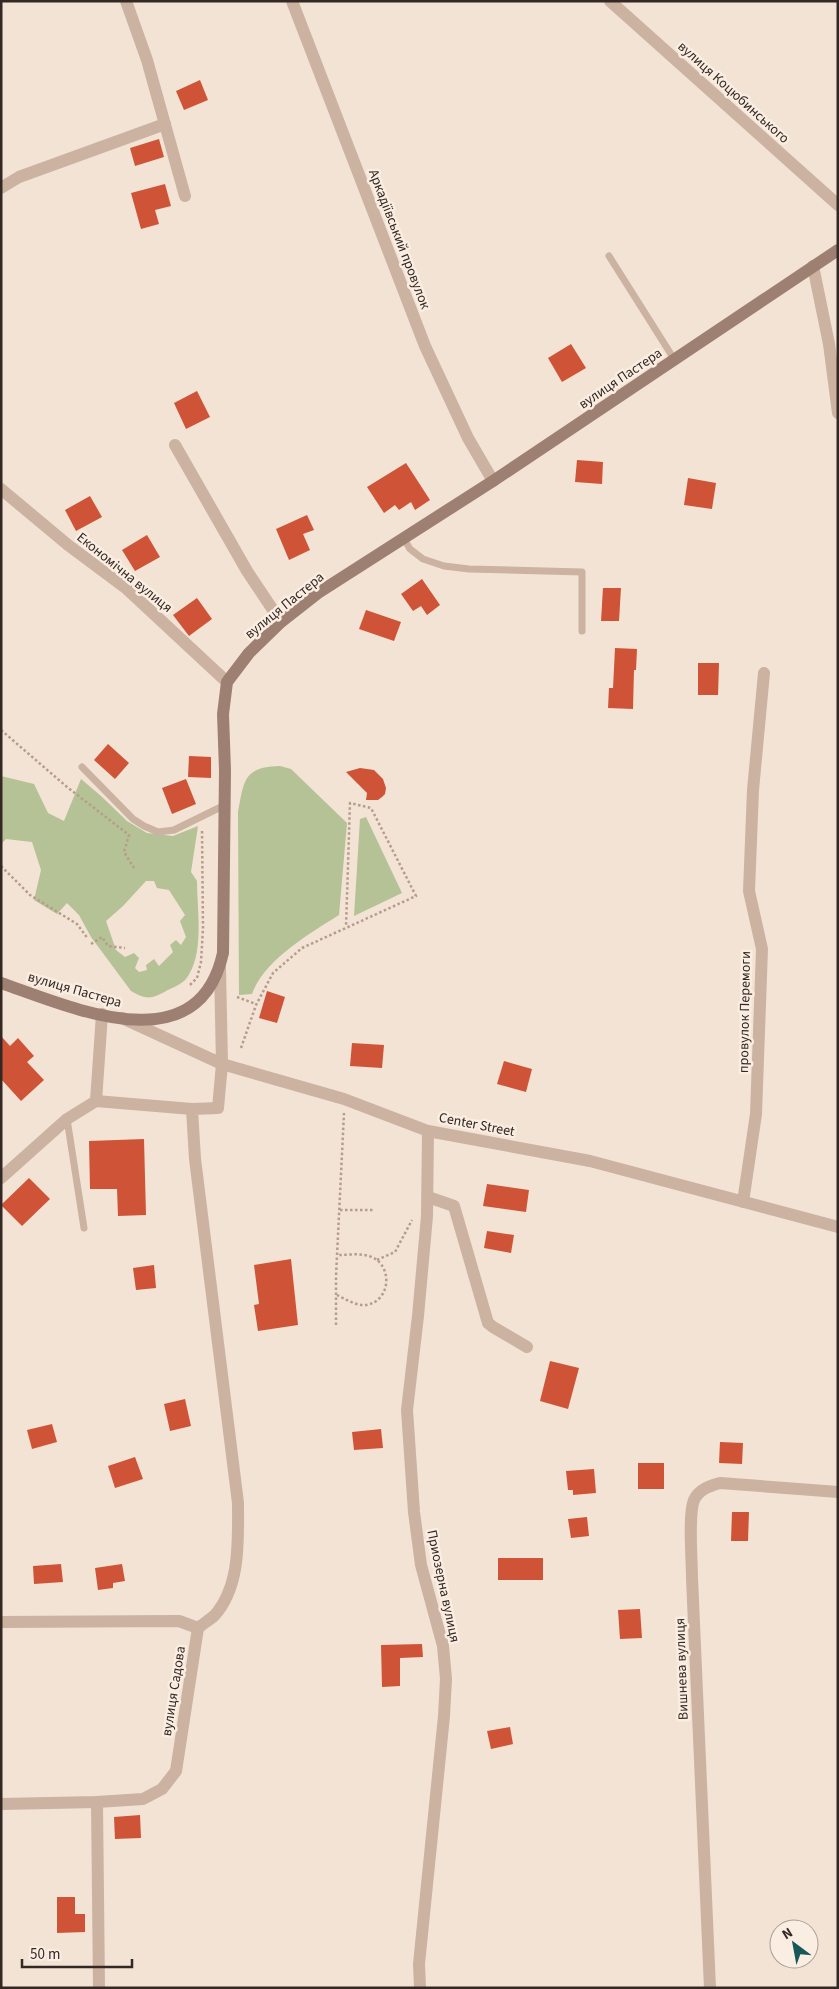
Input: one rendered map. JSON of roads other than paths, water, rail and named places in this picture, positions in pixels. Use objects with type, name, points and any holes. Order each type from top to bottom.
[{"type":"street","points":[[126,1],[147,60],[185,196]]},
{"type":"street","name":"Аркадіївський провулок","points":[[292,1],[425,346],[468,438],[493,481]]},
{"type":"street","name":"вулиця Коцюбинського","points":[[610,1],[838,205]]},
{"type":"street","points":[[1,188],[19,177],[165,124]]},
{"type":"street","name":"вулиця Пастера","points":[[1,983],[76,1008],[122,1018],[156,1020],[174,1016],[191,1007],[202,997],[220,968],[223,953],[226,770],[222,714],[227,682],[249,653],[281,622],[318,594],[493,481],[838,250]]},
{"type":"street","points":[[813,266],[829,344],[838,413]]},
{"type":"street","points":[[175,445],[247,571],[281,622]]},
{"type":"street","name":"Економічна вулиця","points":[[1,489],[68,545],[127,589],[227,682]]},
{"type":"street","name":"провулок Перемоги","points":[[743,1202],[756,1114],[762,949],[749,891],[753,790],[764,673]]},
{"type":"street","points":[[1,1178],[66,1119],[96,1101],[192,1109],[218,1108],[222,1064],[220,968]]},
{"type":"street","points":[[96,1101],[102,1014]]},
{"type":"street","name":"Center Street","points":[[122,1018],[222,1064],[344,1099],[428,1130],[590,1161],[838,1227]]},
{"type":"street","points":[[1,1622],[179,1621],[198,1628],[214,1615],[228,1593],[238,1555],[238,1503],[195,1159],[192,1109]]},
{"type":"street","name":"Приозерна вулиця","points":[[420,1988],[419,1964],[446,1679],[443,1646],[421,1565],[414,1512],[407,1410],[418,1316],[428,1197],[428,1130]]},
{"type":"street","points":[[428,1197],[454,1206],[488,1323],[527,1347]]},
{"type":"street","name":"Вишнева вулиця","points":[[710,1988],[692,1578],[692,1516],[694,1500],[700,1492],[720,1483],[838,1492]]},
{"type":"street","name":"вулиця Садова","points":[[1,1804],[143,1799],[162,1789],[176,1771],[198,1628]]},
{"type":"street","points":[[97,1802],[99,1988]]},
{"type":"lane","points":[[609,256],[674,359]]},
{"type":"lane","points":[[404,539],[410,549],[423,559],[444,566],[469,569],[582,572],[582,632]]},
{"type":"lane","points":[[82,767],[134,818],[144,826],[158,832],[174,830],[225,805]]},
{"type":"lane","points":[[66,1119],[84,1228]]}]
